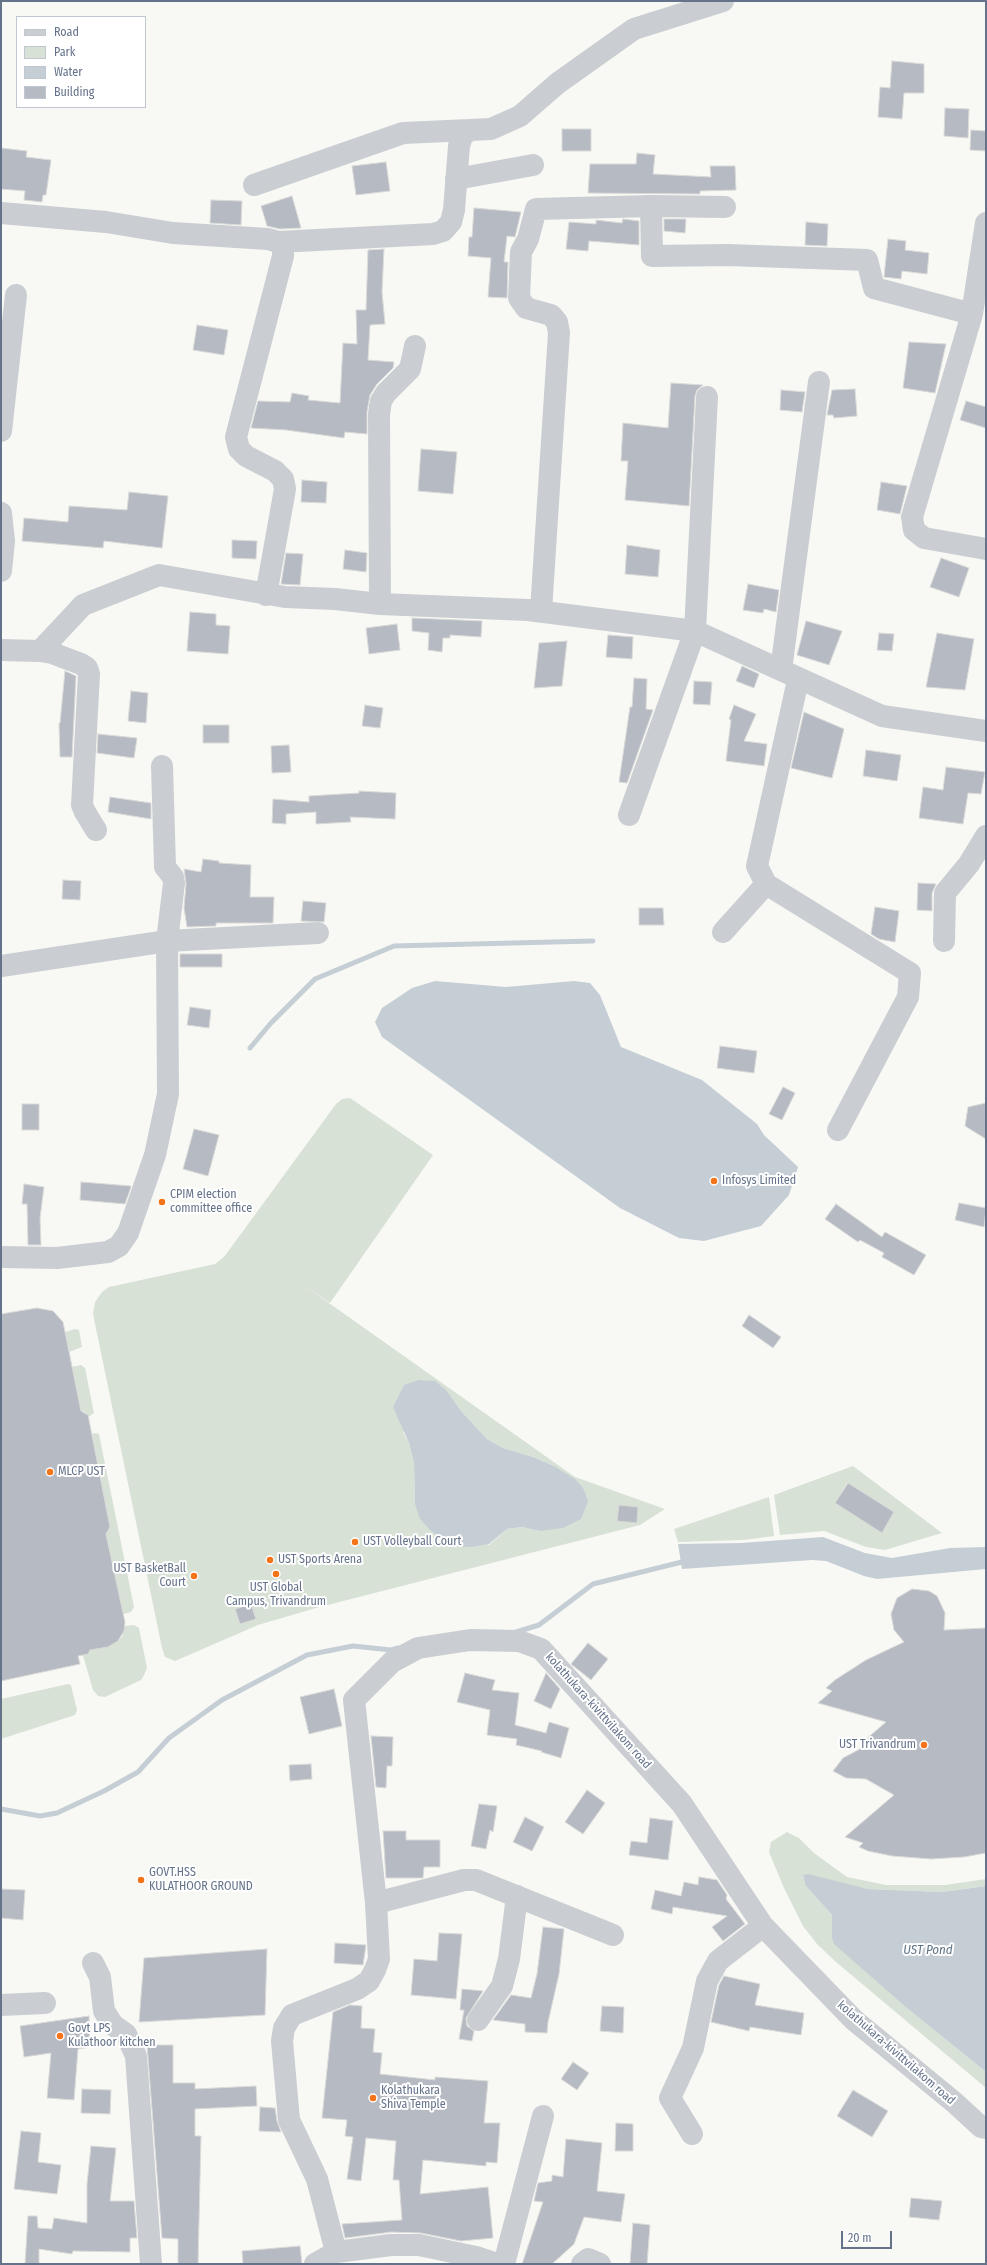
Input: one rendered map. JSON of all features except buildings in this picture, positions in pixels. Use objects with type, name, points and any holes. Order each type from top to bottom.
[{"type":"street","points":[[254,185],[403,133],[491,129],[520,116],[558,83],[634,29],[723,1]]},
{"type":"street","points":[[1,212],[106,222],[173,233],[268,239],[278,242],[433,234],[443,231],[451,222],[459,146],[462,136],[470,130]]},
{"type":"street","points":[[456,179],[533,166]]},
{"type":"street","points":[[651,206],[652,256],[728,255],[867,260],[874,288],[972,314]]},
{"type":"street","points":[[541,612],[559,333],[557,322],[551,315],[526,308],[519,298],[521,252],[528,239],[536,208],[651,206],[725,208]]},
{"type":"street","points":[[986,224],[972,314],[912,517],[914,530],[924,538],[986,549]]},
{"type":"street","points":[[266,595],[285,489],[284,479],[275,471],[246,456],[239,449],[236,437],[283,256],[283,248],[278,242]]},
{"type":"street","points":[[1,431],[16,294]]},
{"type":"street","points":[[380,604],[379,414],[381,401],[386,392],[410,369],[415,346]]},
{"type":"street","points":[[819,382],[789,675],[757,866],[766,884],[910,973],[908,997],[838,1130]]},
{"type":"street","points":[[629,815],[695,631],[707,397]]},
{"type":"street","points":[[1,513],[4,541],[1,571]]},
{"type":"street","points":[[40,651],[83,605],[159,575],[266,595],[380,604],[541,612],[695,631],[882,716],[986,731]]},
{"type":"street","points":[[1,650],[40,651],[52,653],[81,664],[86,668],[89,674],[82,805],[96,830]]},
{"type":"street","points":[[1,1257],[57,1258],[108,1252],[119,1246],[128,1233],[155,1155],[168,1094],[167,941],[174,883],[173,877],[165,867],[162,766]]},
{"type":"street","points":[[944,941],[945,893],[969,864],[986,836]]},
{"type":"street","points":[[723,932],[766,884]]},
{"type":"street","points":[[1,966],[167,941],[318,933]]},
{"type":"street","name":"kolathukara-kivittvilakom road","points":[[336,2252],[317,2179],[289,2120],[282,2041],[284,2028],[292,2015],[357,1988],[369,1981],[379,1959],[376,1902],[354,1700],[392,1662],[418,1648],[470,1640],[519,1641],[541,1649],[682,1804],[763,1926],[854,2020],[955,2103],[981,2127],[986,2128]]},
{"type":"street","points":[[376,1902],[464,1880],[476,1880],[613,1935]]},
{"type":"street","points":[[478,2020],[502,1986],[509,1959],[517,1896]]},
{"type":"street","points":[[692,2134],[670,2098],[694,2048],[707,1981],[718,1961],[763,1926]]},
{"type":"street","points":[[93,1963],[100,1977],[104,2011],[113,2025],[126,2034],[136,2056],[151,2264]]},
{"type":"street","points":[[1,2005],[45,2003]]},
{"type":"street","points":[[504,2264],[543,2116]]},
{"type":"street","points":[[315,2264],[336,2252],[391,2245],[419,2245],[476,2261],[497,2264]]},
{"type":"street","points":[[582,2264],[588,2259],[600,2264]]},
{"type":"green space","points":[[350,1098],[433,1155],[330,1303],[302,1284],[575,1477],[665,1509],[640,1525],[316,1608],[258,1625],[175,1661],[165,1657],[162,1648],[93,1314],[95,1302],[102,1292],[109,1287],[215,1264],[224,1257],[336,1104],[342,1099]],"holes":[[[447,1391],[462,1412],[487,1439],[503,1448],[533,1457],[554,1466],[540,1531],[522,1527],[507,1529],[489,1545],[415,1504],[414,1463],[409,1443],[403,1432]]]},
{"type":"green space","points":[[75,1329],[79,1330],[82,1347],[69,1352],[65,1332]]},
{"type":"green space","points":[[81,1365],[85,1368],[94,1413],[88,1417],[85,1412],[81,1411],[72,1367]]},
{"type":"green space","points":[[91,1434],[99,1434],[134,1607],[131,1612],[123,1614],[106,1534],[110,1527]]},
{"type":"green space","points":[[853,1466],[942,1533],[885,1550],[866,1547],[824,1531],[780,1535],[774,1495]],"holes":[[[847,1483],[894,1512],[882,1532],[835,1503]]]},
{"type":"green space","points":[[769,1497],[774,1536],[744,1540],[678,1542],[674,1529]]},
{"type":"green space","points":[[134,1625],[139,1628],[147,1668],[144,1675],[141,1680],[105,1697],[98,1696],[93,1690],[82,1652],[113,1644],[122,1637],[125,1626]]},
{"type":"green space","points":[[68,1684],[71,1685],[77,1710],[75,1715],[1,1739],[1,1699]]},
{"type":"green space","points":[[787,1832],[799,1838],[814,1853],[847,1877],[886,1885],[945,1885],[986,1879],[986,1886],[942,1892],[868,1889],[803,1875],[805,1885],[832,1915],[832,1938],[908,2009],[986,2072],[986,2088],[836,1962],[817,1944],[803,1926],[784,1888],[769,1852],[771,1842]]},
{"type":"water","points":[[435,981],[506,987],[574,981],[590,983],[600,995],[621,1047],[702,1080],[757,1124],[764,1135],[798,1167],[789,1195],[761,1226],[704,1241],[679,1238],[620,1208],[382,1037],[375,1022],[382,1008],[412,988]]},
{"type":"water","points":[[419,1380],[435,1381],[447,1391],[462,1412],[487,1439],[503,1448],[533,1457],[554,1466],[575,1479],[583,1488],[588,1501],[581,1519],[563,1528],[540,1531],[522,1527],[507,1529],[489,1544],[471,1547],[451,1546],[430,1530],[420,1519],[415,1504],[414,1463],[409,1443],[393,1407],[404,1385]]},
{"type":"water","points":[[823,1537],[865,1553],[892,1558],[950,1548],[986,1547],[986,1569],[877,1579],[864,1576],[826,1561],[812,1560],[682,1569],[678,1544],[741,1543]]},
{"type":"water","name":"UST Pond","points":[[808,1874],[868,1889],[942,1892],[986,1886],[986,2072],[908,2009],[834,1944],[832,1938],[832,1915],[805,1885],[803,1875]]},
{"type":"waterway","points":[[250,1048],[271,1023],[315,979],[394,946],[593,941]]},
{"type":"waterway","points":[[516,1632],[539,1625],[593,1584],[686,1561]]},
{"type":"waterway","points":[[1,1809],[40,1816],[57,1813],[104,1791],[138,1772],[169,1738],[222,1700],[307,1655],[353,1646],[391,1650],[398,1648]]},
{"type":"place","name":"Infosys Limited","points":[[714,1181]]},
{"type":"place","name":"CPIM election committee office","points":[[162,1202]]},
{"type":"place","name":"MLCP UST","points":[[50,1472]]},
{"type":"place","name":"UST Volleyball Court","points":[[355,1542]]},
{"type":"place","name":"UST Sports Arena","points":[[270,1560]]},
{"type":"place","name":"UST Global Campus, Trivandrum","points":[[276,1574]]},
{"type":"place","name":"UST BasketBall Court","points":[[194,1576]]},
{"type":"place","name":"UST Trivandrum","points":[[924,1745]]},
{"type":"place","name":"GOVT.HSS KULATHOOR GROUND","points":[[141,1880]]},
{"type":"place","name":"Govt LPS Kulathoor kitchen","points":[[60,2036]]},
{"type":"place","name":"Kolathukara Shiva Temple","points":[[373,2098]]}]
